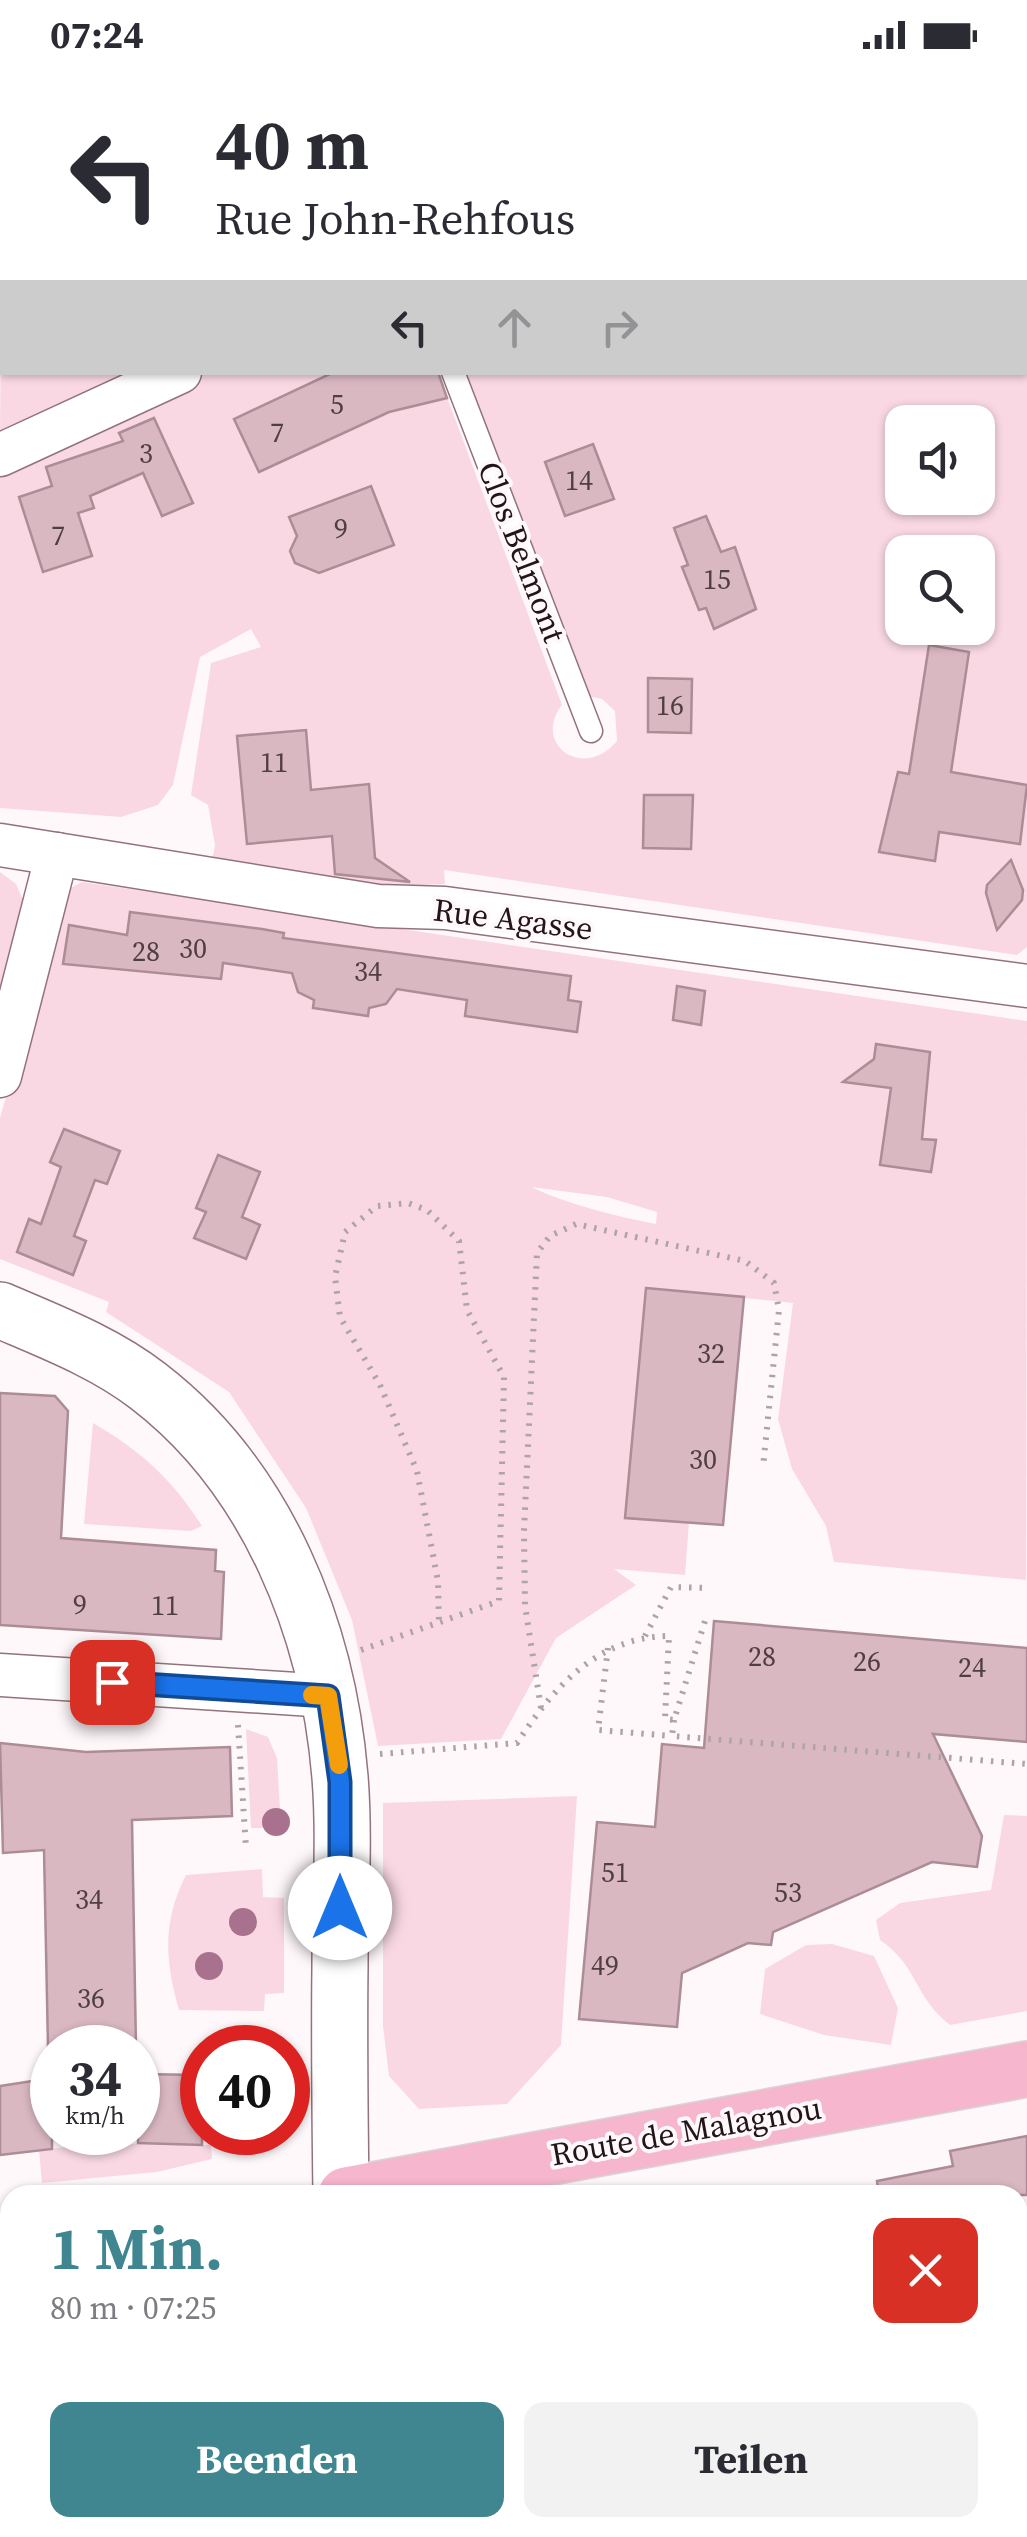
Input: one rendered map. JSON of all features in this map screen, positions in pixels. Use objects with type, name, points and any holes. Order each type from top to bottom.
[{"type":"main road","name":"Route de Malagnou","points":[[397,2185],[1027,2069]]},
{"type":"street","points":[[0,455],[173,375]]},
{"type":"street","name":"Rue Agasse","points":[[0,845],[378,906],[445,908],[1027,986]]},
{"type":"street","points":[[0,1076],[57,854]]},
{"type":"street","points":[[0,1310],[92,1350],[147,1385],[220,1456],[252,1496],[339,1674],[343,2185]]},
{"type":"street","points":[[0,1675],[339,1674]]},
{"type":"lane","name":"Clos Belmont","points":[[454,375],[591,732]]},
{"type":"path","points":[[339,1674],[439,1625],[498,1602],[504,1377],[467,1310],[459,1241],[426,1210],[408,1203],[377,1206],[345,1232],[335,1277],[340,1318],[380,1385],[418,1471],[438,1581],[439,1625]]},
{"type":"path","points":[[540,1708],[526,1606],[524,1531],[537,1253],[550,1236],[576,1224],[626,1234],[744,1260],[774,1283],[778,1310],[763,1468]]},
{"type":"path","points":[[645,1636],[671,1586],[708,1588]]},
{"type":"path","points":[[672,1736],[704,1621]]},
{"type":"path","points":[[368,1755],[517,1742],[540,1708],[574,1672],[608,1648],[645,1636],[669,1636],[665,1719],[674,1720]]},
{"type":"path","points":[[608,1648],[598,1730],[1027,1764]]},
{"type":"path","points":[[238,1716],[246,1848]]},
{"type":"shaded area","points":[[0,375],[134,375],[0,435]]},
{"type":"shaded area","points":[[199,375],[439,375],[562,705],[554,719],[553,732],[565,753],[589,758],[617,741],[615,711],[602,699],[587,696],[467,375],[1027,375],[1027,947],[1017,955],[444,870],[445,884],[378,887],[212,861],[215,845],[208,805],[191,795],[211,663],[261,647],[251,629],[200,657],[173,785],[158,805],[121,817],[0,808],[0,466]],"holes":[[[243,801],[315,837],[247,844]]]},
{"type":"shaded area","points":[[0,872],[16,884],[27,909],[0,1010]]},
{"type":"shaded area","points":[[82,882],[1027,1021],[1026,1580],[834,1562],[826,1526],[792,1469],[778,1419],[793,1303],[646,1288],[625,1517],[689,1522],[685,1575],[614,1569],[636,1585],[556,1638],[501,1739],[378,1746],[352,1620],[306,1508],[229,1392],[106,1312],[109,1302],[0,1259],[0,1118],[63,892]],"holes":[[[531,1187],[607,1197],[657,1212],[656,1224],[593,1209]]]},
{"type":"shaded area","points":[[93,1423],[154,1467],[202,1526],[191,1531],[84,1524]]},
{"type":"shaded area","points":[[246,1729],[268,1737],[277,1758],[281,1828],[251,1828]]},
{"type":"shaded area","points":[[577,1796],[561,2045],[507,2104],[419,2109],[389,2076],[383,2026],[383,1803]]},
{"type":"shaded area","points":[[1004,1815],[1027,1816],[1027,2011],[950,2025],[929,2003],[893,1950],[880,1940],[876,1920],[900,1903],[991,1890]]},
{"type":"shaded area","points":[[262,1869],[263,1897],[284,1898],[284,1993],[265,1994],[264,2011],[179,2010],[168,1942],[173,1909],[186,1875]]},
{"type":"shaded area","points":[[832,1944],[874,1956],[898,2008],[891,2045],[824,2035],[760,2014],[765,1969],[806,1945]]},
{"type":"shaded area","points":[[160,2144],[180,2144],[180,2155],[212,2155],[212,2159],[157,2172],[42,2183],[39,2155],[160,2155]]},
{"type":"building","points":[[328,375],[439,375],[447,398],[389,412],[259,472],[234,419]]},
{"type":"building","points":[[154,418],[193,503],[162,516],[143,473],[90,496],[94,508],[78,513],[92,556],[43,572],[19,497],[52,486],[46,467],[123,441],[119,433]]},
{"type":"building","points":[[593,444],[614,499],[565,516],[545,462]]},
{"type":"building","points":[[371,486],[394,545],[319,573],[295,563],[290,551],[297,536],[289,517]]},
{"type":"building","points":[[706,516],[721,552],[735,547],[756,609],[714,629],[706,608],[699,610],[682,567],[688,565],[674,528]]},
{"type":"building","points":[[929,645],[969,652],[951,772],[1027,785],[1020,844],[939,832],[935,861],[879,852],[898,772],[909,774]]},
{"type":"building","points":[[648,678],[692,679],[691,733],[648,732]]},
{"type":"building","points":[[306,730],[311,790],[369,784],[375,858],[410,882],[335,874],[332,836],[247,844],[237,736]]},
{"type":"building","points":[[644,795],[693,795],[691,849],[643,848]]},
{"type":"building","points":[[1011,860],[1023,890],[1022,900],[997,930],[987,885]]},
{"type":"building","points":[[130,912],[262,929],[284,933],[283,938],[571,976],[568,1000],[581,1002],[577,1032],[465,1016],[467,1000],[397,989],[386,1004],[369,1008],[368,1016],[313,1008],[314,1000],[298,992],[292,973],[223,963],[221,979],[63,964],[69,925],[127,935]]},
{"type":"building","points":[[677,986],[705,991],[701,1025],[673,1020]]},
{"type":"building","points":[[876,1044],[930,1052],[922,1139],[936,1140],[931,1172],[880,1165],[891,1088],[843,1082],[874,1059]]},
{"type":"building","points":[[64,1129],[120,1151],[107,1184],[95,1180],[74,1236],[86,1241],[73,1275],[17,1252],[29,1219],[41,1224],[61,1167],[50,1162]]},
{"type":"building","points":[[218,1155],[260,1172],[242,1217],[260,1225],[246,1259],[194,1238],[206,1212],[196,1208]]},
{"type":"building","points":[[646,1288],[744,1297],[723,1525],[625,1518]]},
{"type":"building","points":[[0,1393],[55,1396],[68,1411],[61,1538],[216,1550],[215,1571],[224,1572],[221,1639],[0,1625]]},
{"type":"building","points":[[714,1621],[1027,1648],[1027,1742],[933,1734],[982,1836],[977,1867],[932,1862],[773,1932],[771,1945],[748,1943],[682,1973],[677,2027],[579,2019],[597,1822],[655,1827],[662,1744],[704,1748]]},
{"type":"building","points":[[0,1743],[86,1752],[230,1747],[232,1816],[132,1820],[136,2025],[48,2025],[44,1850],[3,1853]]},
{"type":"building","points":[[160,2074],[180,2075],[180,2144],[160,2144]]},
{"type":"building","points":[[30,2081],[30,2152],[0,2155],[0,2086]]},
{"type":"building","points":[[1027,2136],[1027,2185],[878,2185],[877,2181],[953,2166],[950,2151]]},
{"type":"slow traffic","points":[[312,1695],[328,1696],[339,1765]]},
{"type":"route","points":[[112,1682],[328,1696],[340,1782],[340,1908]]}]
